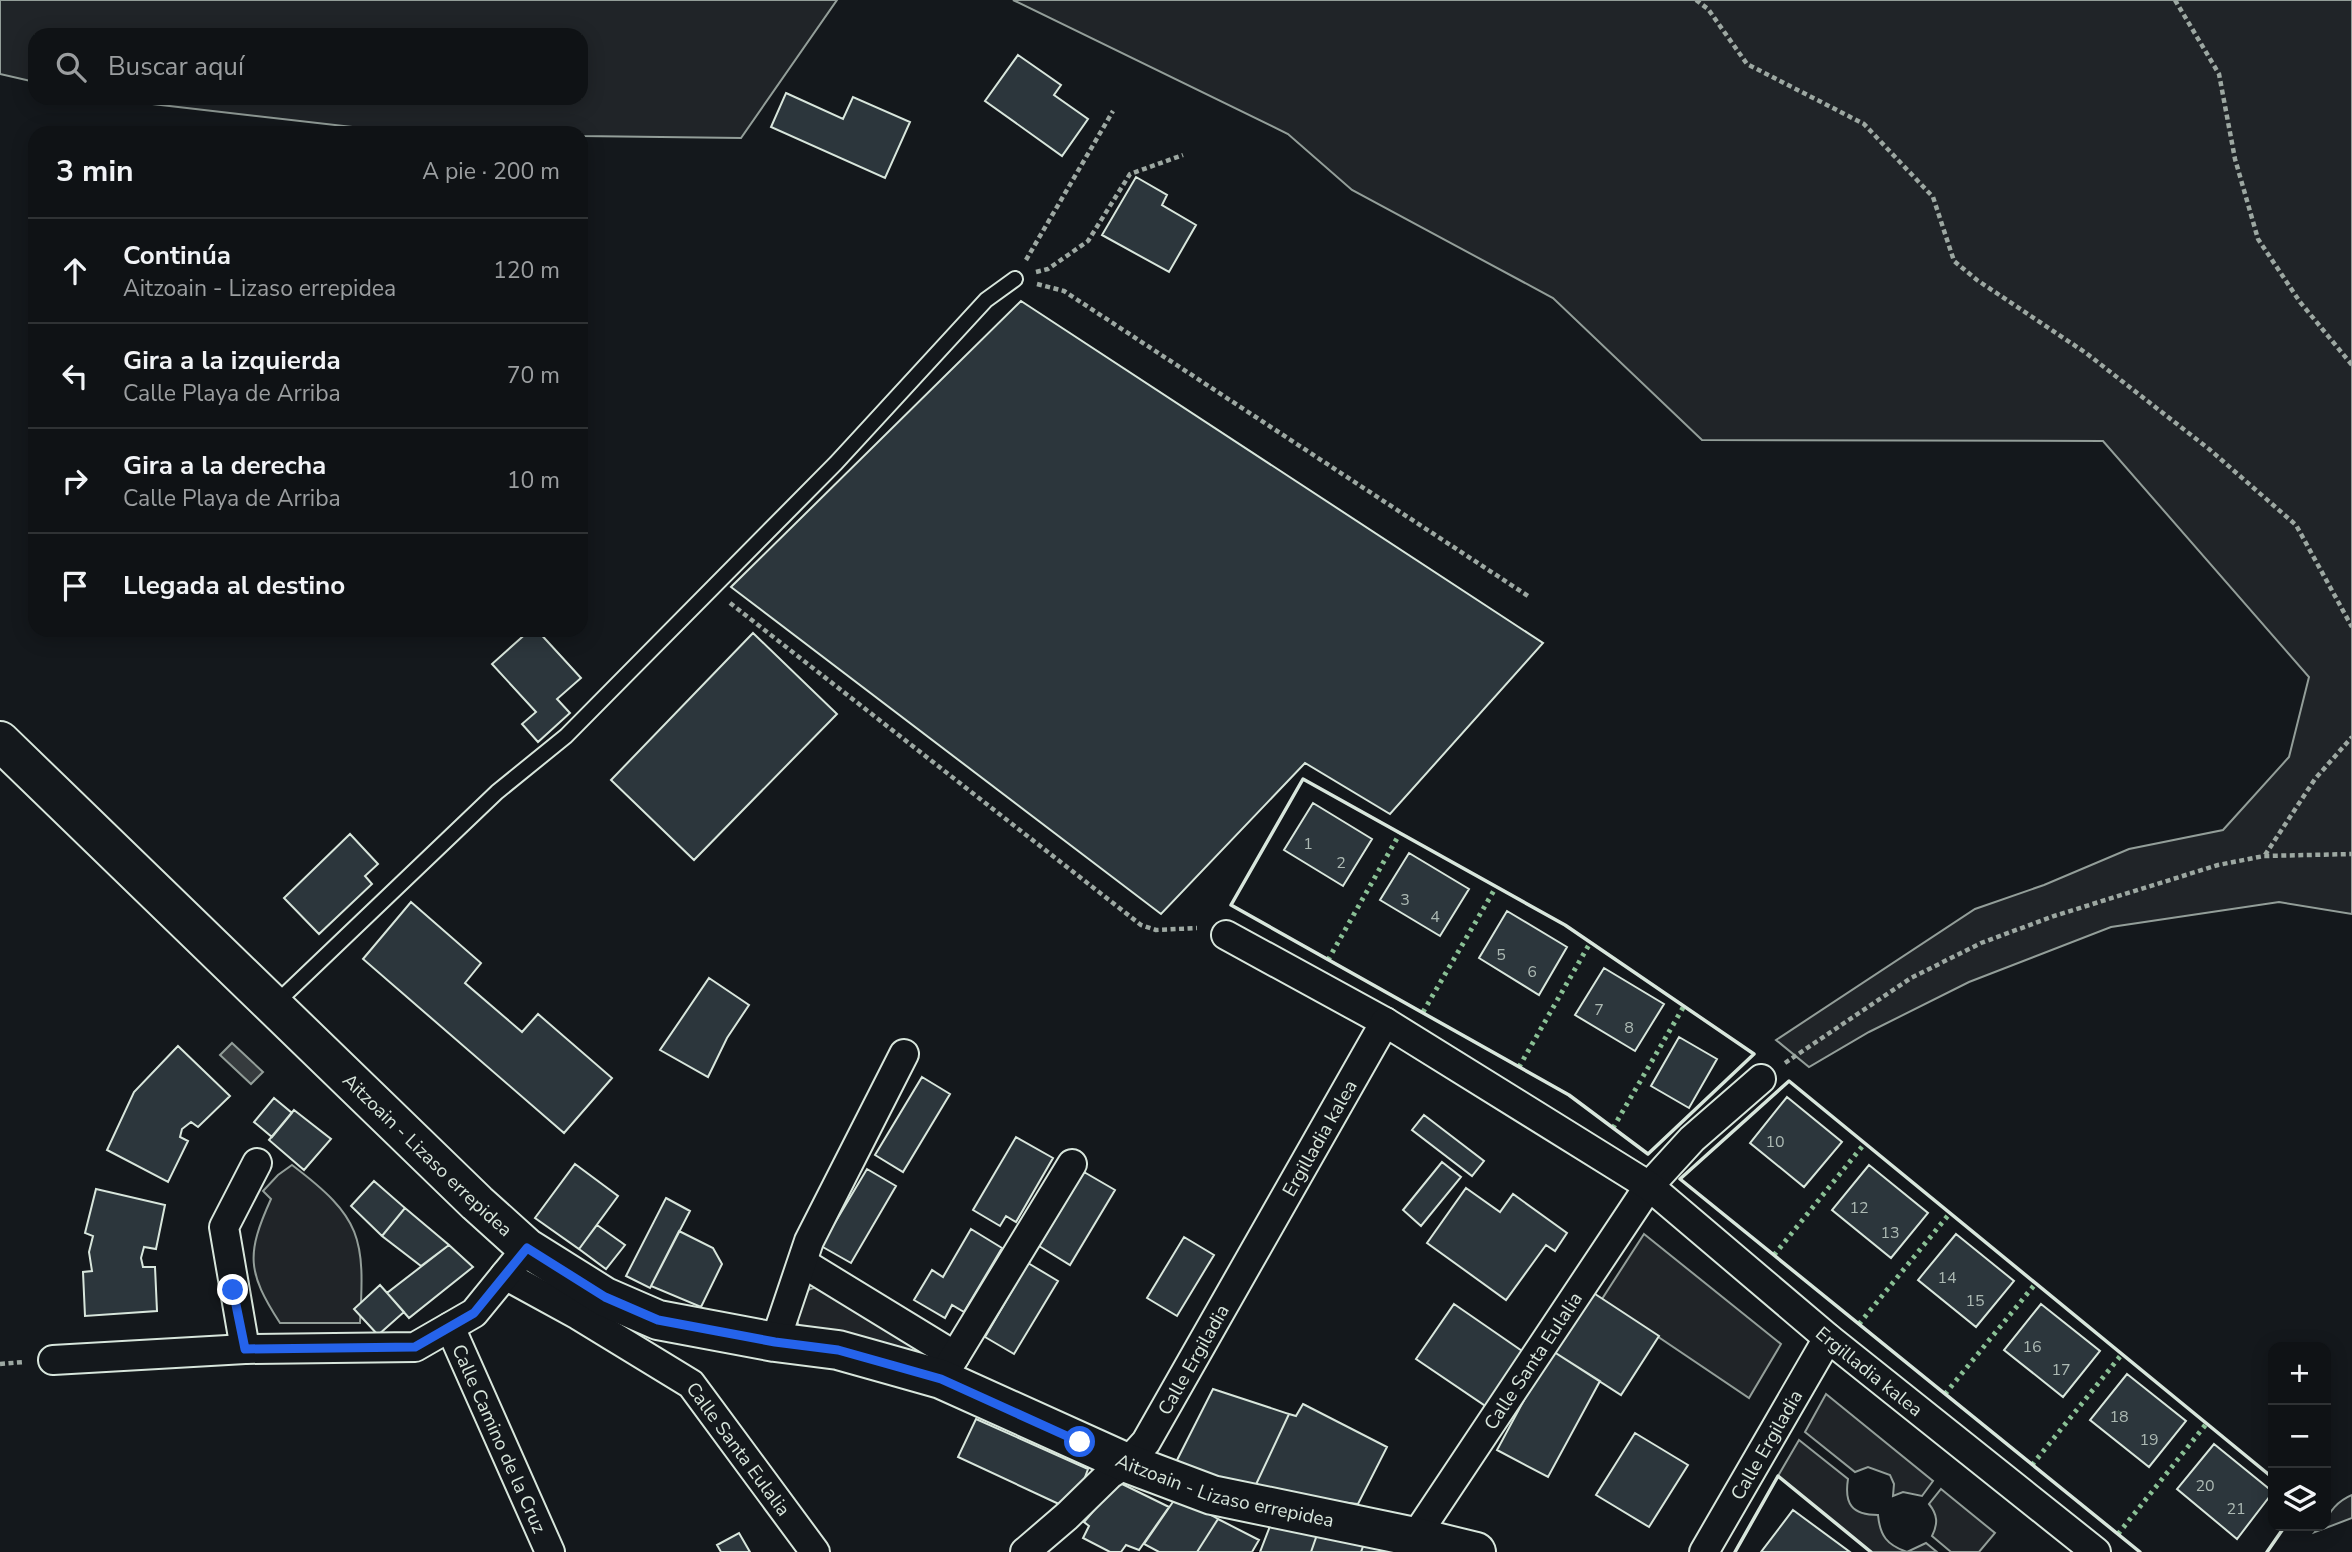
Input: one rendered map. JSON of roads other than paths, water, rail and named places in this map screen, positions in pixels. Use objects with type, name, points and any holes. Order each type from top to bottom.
[{"type":"street","name":"Aitzoain - Lizaso errepidea","points":[[0,741],[477,1203],[516,1261],[658,1320],[775,1342],[948,1368],[1127,1463],[1212,1495],[1476,1552]]},
{"type":"street","name":"Ergilladia kalea","points":[[1226,935],[1385,1022],[1649,1186],[1828,1338],[2096,1552]]},
{"type":"street","name":"Ergilladia kalea","points":[[1252,1253],[1385,1022]]},
{"type":"street","points":[[775,1342],[809,1241],[904,1054]]},
{"type":"street","points":[[1649,1186],[1692,1139],[1761,1079]]},
{"type":"street","points":[[245,1349],[224,1227],[257,1163]]},
{"type":"street","points":[[803,1263],[948,1368],[1072,1164]]},
{"type":"street","name":"Calle Santa Eulalia","points":[[1415,1537],[1649,1186]]},
{"type":"street","name":"Calle Ergiladia","points":[[1127,1463],[1146,1442],[1252,1253]]},
{"type":"street","points":[[53,1360],[245,1349],[415,1347],[474,1313],[516,1261]]},
{"type":"street","name":"Calle Santa Eulalia","points":[[516,1261],[578,1315],[691,1384],[815,1552]]},
{"type":"street","name":"Calle Camino de la Cruz","points":[[450,1327],[550,1552]]},
{"type":"street","name":"Calle Ergiladia","points":[[1704,1552],[1828,1338]]},
{"type":"street","points":[[1025,1552],[1110,1474],[1127,1463]]},
{"type":"lane","points":[[273,1006],[497,792],[566,736],[836,463],[986,300],[1015,279]]}]
